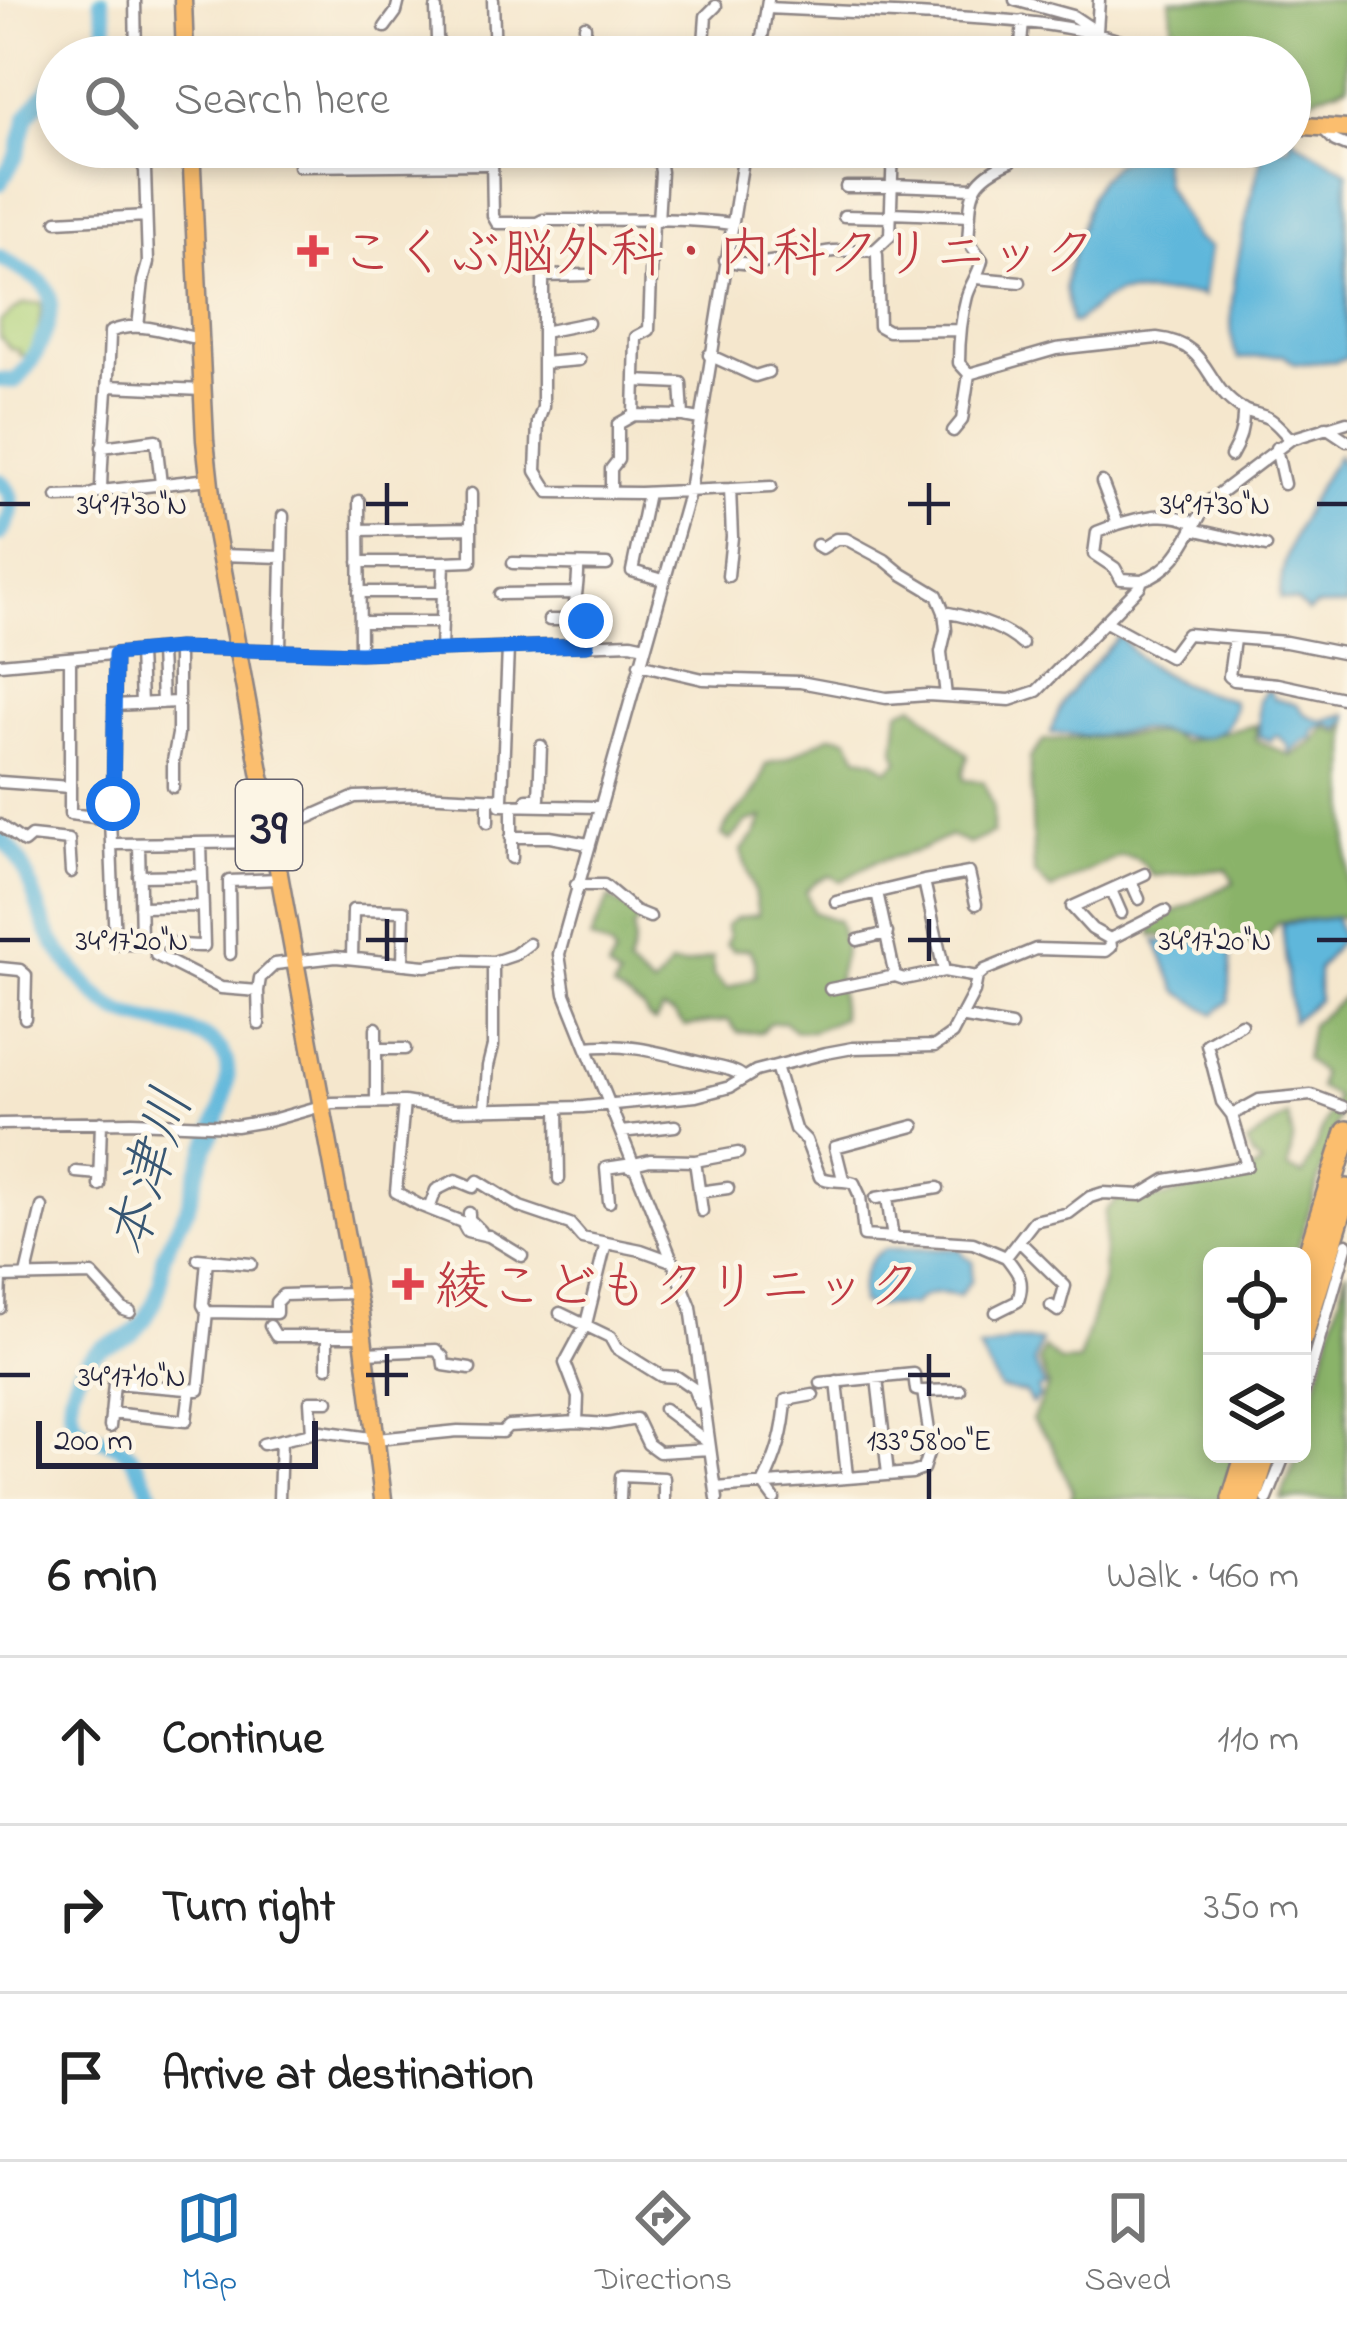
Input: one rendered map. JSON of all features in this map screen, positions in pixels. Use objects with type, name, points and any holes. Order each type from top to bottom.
[{"type":"highway","points":[[1311,1247],[1347,1132]]},
{"type":"highway","points":[[1311,1307],[1347,1190]]},
{"type":"highway","points":[[1233,1499],[1244,1463]]},
{"type":"highway","points":[[1251,1499],[1262,1463]]},
{"type":"main road","points":[[183,0],[184,36]]},
{"type":"main road","points":[[1311,127],[1347,130]]},
{"type":"main road","name":"39","points":[[192,168],[202,390],[219,555],[356,1293],[383,1499]]},
{"type":"street","points":[[135,0],[136,36]]},
{"type":"street","points":[[385,27],[399,0]]},
{"type":"street","points":[[493,0],[494,36]]},
{"type":"street","points":[[1015,0],[1073,16],[1097,32]]},
{"type":"street","points":[[1097,32],[1099,0]]},
{"type":"street","points":[[762,36],[767,4],[1022,21],[1110,36]]},
{"type":"street","points":[[705,36],[706,16],[716,6]]},
{"type":"street","points":[[435,36],[436,9]]},
{"type":"street","points":[[1021,36],[1022,21]]},
{"type":"street","points":[[585,26],[585,36]]},
{"type":"street","points":[[1322,128],[1347,146]]},
{"type":"street","points":[[138,326],[148,263],[144,168]]},
{"type":"street","points":[[495,168],[493,216],[497,223],[686,218],[732,224]]},
{"type":"street","points":[[634,415],[636,337],[649,330],[660,168]]},
{"type":"street","points":[[741,168],[690,490],[576,886],[559,970],[694,1320],[717,1494],[763,1484],[923,1469],[931,1444],[923,1391]]},
{"type":"street","points":[[725,260],[739,264],[837,250],[874,250],[890,236],[892,168]]},
{"type":"street","points":[[969,374],[959,363],[959,330],[982,260],[968,241],[970,216],[977,182],[995,168]]},
{"type":"street","points":[[846,187],[974,188]]},
{"type":"street","points":[[57,221],[146,216]]},
{"type":"street","points":[[844,216],[970,216]]},
{"type":"street","points":[[543,220],[543,407],[536,471],[549,492],[771,487]]},
{"type":"street","points":[[874,250],[879,326],[888,331],[959,330]]},
{"type":"street","points":[[543,276],[586,274]]},
{"type":"street","points":[[977,278],[1020,282]]},
{"type":"street","points":[[543,332],[588,323]]},
{"type":"street","points":[[101,491],[110,332],[138,326],[200,339]]},
{"type":"street","points":[[969,374],[1056,349],[1169,339],[1200,356],[1214,383],[1243,410],[1268,418],[1291,440]]},
{"type":"street","points":[[709,355],[755,376],[767,371]]},
{"type":"street","points":[[543,363],[579,360]]},
{"type":"street","points":[[953,431],[962,420],[969,374]]},
{"type":"street","points":[[635,381],[681,383],[683,416]]},
{"type":"street","points":[[109,386],[202,390]]},
{"type":"street","points":[[1231,456],[1244,423],[1243,410]]},
{"type":"street","points":[[611,493],[619,424],[634,415],[700,419]]},
{"type":"street","points":[[1266,546],[1193,526],[1183,518],[1162,514],[1097,532],[1094,554],[1121,579],[1156,575],[1171,564],[1193,526],[1208,502],[1216,494],[1238,482],[1276,448],[1347,422]]},
{"type":"street","points":[[1326,427],[1347,441]]},
{"type":"street","points":[[102,447],[156,440],[161,484]]},
{"type":"street","points":[[1276,448],[1284,484]]},
{"type":"street","points":[[57,496],[209,479]]},
{"type":"street","points":[[1102,482],[1118,524]]},
{"type":"street","points":[[728,576],[730,489]]},
{"type":"street","points":[[647,493],[632,571],[663,580]]},
{"type":"street","points":[[359,562],[471,561],[471,494]]},
{"type":"street","points":[[359,501],[360,653]]},
{"type":"street","points":[[280,650],[283,516]]},
{"type":"street","points":[[359,530],[471,528]]},
{"type":"street","points":[[817,545],[822,548],[846,539],[937,595],[946,630],[941,652],[946,696]]},
{"type":"street","points":[[219,555],[282,557]]},
{"type":"street","points":[[442,650],[445,562]]},
{"type":"street","points":[[513,563],[607,565]]},
{"type":"street","points":[[533,564],[533,594]]},
{"type":"street","points":[[574,620],[578,565]]},
{"type":"street","points":[[639,664],[703,679],[800,682],[886,698],[1010,700],[1036,691],[1142,580]]},
{"type":"street","points":[[359,592],[442,592]]},
{"type":"street","points":[[500,594],[574,593]]},
{"type":"street","points":[[944,612],[1011,633],[1022,644]]},
{"type":"street","points":[[550,620],[586,621],[587,645]]},
{"type":"street","points":[[360,622],[442,622]]},
{"type":"street","points":[[1106,622],[1170,657],[1186,634],[1286,642],[1347,654]]},
{"type":"street","points":[[1234,640],[1229,676],[1234,680],[1347,699]]},
{"type":"street","points":[[0,664],[178,648],[360,653],[645,646]]},
{"type":"street","points":[[173,788],[178,648]]},
{"type":"street","points":[[508,648],[500,801],[512,836],[512,858]]},
{"type":"street","points":[[160,650],[162,703]]},
{"type":"street","points":[[139,652],[141,704]]},
{"type":"street","points":[[113,804],[115,654]]},
{"type":"street","points":[[70,658],[70,814],[110,819],[115,944],[156,944],[156,956],[221,988],[257,991]]},
{"type":"street","points":[[114,705],[177,702]]},
{"type":"street","points":[[500,801],[538,800],[541,746]]},
{"type":"street","points":[[0,782],[70,787]]},
{"type":"street","points":[[269,821],[303,820],[355,797],[419,795],[598,807]]},
{"type":"street","points":[[488,822],[500,801]]},
{"type":"street","points":[[0,825],[24,842],[31,836],[69,840],[71,872]]},
{"type":"street","points":[[512,836],[550,836],[588,844]]},
{"type":"street","points":[[116,844],[272,842]]},
{"type":"street","points":[[139,844],[140,939],[204,946],[201,843]]},
{"type":"street","points":[[836,902],[985,868]]},
{"type":"street","points":[[969,873],[976,904]]},
{"type":"street","points":[[1110,939],[1092,929],[1072,907],[1145,874]]},
{"type":"street","points":[[139,876],[202,875]]},
{"type":"street","points":[[230,954],[229,881],[279,879]]},
{"type":"street","points":[[1131,880],[1139,899]]},
{"type":"street","points":[[924,881],[944,971]]},
{"type":"street","points":[[576,886],[604,884],[635,911],[650,916]]},
{"type":"street","points":[[1111,890],[1121,913]]},
{"type":"street","points":[[877,892],[895,976]]},
{"type":"street","points":[[140,907],[203,906]]},
{"type":"street","points":[[352,958],[353,910],[404,911],[404,964]]},
{"type":"street","points":[[1110,939],[1165,911]]},
{"type":"street","points":[[858,940],[887,933]]},
{"type":"street","points":[[0,1124],[227,1126],[272,1120],[322,1105],[404,1102],[453,1110],[558,1108],[717,1092],[776,1066],[853,1048],[935,1046],[952,1034],[977,977],[985,970],[1036,949],[1106,951],[1110,939]]},
{"type":"street","points":[[259,1024],[260,977],[275,964],[336,957],[425,966],[493,962],[530,944]]},
{"type":"street","points":[[485,1110],[493,1046],[493,962]]},
{"type":"street","points":[[0,968],[26,974],[25,1018]]},
{"type":"street","points":[[830,989],[944,971],[977,977]]},
{"type":"street","points":[[959,1017],[1011,1026]]},
{"type":"street","points":[[1006,1257],[1034,1221],[1069,1213],[1102,1193],[1141,1195],[1166,1180],[1247,1166],[1232,1114],[1222,1102],[1208,1044],[1241,1024]]},
{"type":"street","points":[[376,1028],[376,1102]]},
{"type":"street","points":[[586,1048],[632,1047],[671,1053],[745,1077]]},
{"type":"street","points":[[376,1049],[405,1049]]},
{"type":"street","points":[[776,1066],[795,1129],[806,1140],[820,1178],[854,1184],[860,1196],[864,1236],[974,1243],[1006,1257],[1022,1287],[1018,1300],[996,1312]]},
{"type":"street","points":[[1232,1114],[1259,1100],[1312,1095],[1343,1107]]},
{"type":"street","points":[[404,1102],[396,1192],[462,1222],[467,1231],[489,1236]]},
{"type":"street","points":[[558,1108],[559,1179]]},
{"type":"street","points":[[76,1172],[99,1179],[101,1122]]},
{"type":"street","points":[[621,1132],[675,1126]]},
{"type":"street","points":[[843,1179],[835,1147],[914,1126]]},
{"type":"street","points":[[609,1202],[606,1168],[738,1154]]},
{"type":"street","points":[[695,1160],[702,1211]]},
{"type":"street","points":[[429,1209],[436,1190],[456,1180],[473,1187],[478,1181],[520,1207],[570,1224],[581,1238],[674,1262]]},
{"type":"street","points":[[699,1192],[728,1188]]},
{"type":"street","points":[[893,1239],[882,1197],[938,1188]]},
{"type":"street","points":[[26,1274],[42,1208]]},
{"type":"street","points":[[469,1213],[474,1226],[522,1256]]},
{"type":"street","points":[[1019,1241],[1065,1286],[1058,1311],[1051,1306]]},
{"type":"street","points":[[577,1422],[578,1397],[565,1364],[586,1324],[606,1243]]},
{"type":"street","points":[[1311,1367],[1347,1244]]},
{"type":"street","points":[[190,1390],[186,1421],[111,1420],[114,1383],[199,1390],[207,1312],[203,1260],[251,1264]]},
{"type":"street","points":[[0,1308],[1,1277],[92,1275],[130,1312]]},
{"type":"street","points":[[207,1312],[276,1313],[276,1302],[284,1295],[356,1293]]},
{"type":"street","points":[[560,1312],[610,1337],[616,1348],[662,1376],[677,1377],[693,1388],[706,1421]]},
{"type":"street","points":[[270,1326],[276,1336],[327,1336],[364,1345],[436,1350],[444,1366],[470,1369]]},
{"type":"street","points":[[327,1336],[327,1367]]},
{"type":"street","points":[[170,1388],[172,1371]]},
{"type":"street","points":[[821,1383],[914,1374],[916,1390],[960,1390]]},
{"type":"street","points":[[877,1378],[888,1474]]},
{"type":"street","points":[[837,1381],[847,1476]]},
{"type":"street","points":[[763,1484],[781,1444],[786,1400],[813,1395]]},
{"type":"street","points":[[312,1433],[310,1401],[328,1401]]},
{"type":"street","points":[[664,1408],[710,1446]]},
{"type":"street","points":[[263,1444],[321,1431],[377,1439],[635,1419],[648,1444],[659,1452],[710,1446]]},
{"type":"street","points":[[278,1499],[281,1440]]},
{"type":"street","points":[[1267,1499],[1281,1463]]},
{"type":"street","points":[[620,1499],[621,1476],[664,1478],[664,1499]]},
{"type":"street","points":[[763,1484],[773,1499]]},
{"type":"green space","points":[[1170,0],[1347,0],[1347,85],[1311,98],[1311,36],[1173,34]]},
{"type":"green space","points":[[42,303],[29,356],[19,355],[19,350],[11,349],[0,337],[0,321],[23,304]]},
{"type":"green space","points":[[914,705],[968,756],[964,780],[983,782],[993,805],[993,833],[969,844],[951,836],[875,862],[841,881],[830,876],[806,891],[813,912],[838,921],[845,949],[838,976],[842,1018],[813,1031],[795,1031],[785,1022],[769,1023],[761,1032],[738,1033],[728,1020],[685,1026],[663,1010],[655,1022],[613,989],[619,979],[608,970],[614,956],[611,949],[590,939],[609,898],[642,919],[633,927],[628,966],[653,987],[671,965],[713,957],[713,975],[727,988],[756,977],[749,949],[733,950],[726,944],[726,925],[736,918],[758,915],[741,851],[763,818],[747,822],[731,840],[722,835],[726,824],[754,793],[766,764],[831,735],[848,738],[858,756],[888,770],[899,760],[895,750],[899,711]]},
{"type":"green space","points":[[1347,724],[1347,917],[1278,922],[1265,942],[1235,944],[1217,934],[1193,939],[1152,935],[1152,923],[1234,882],[1227,869],[1153,876],[1139,860],[1119,856],[1051,890],[1034,873],[1030,758],[1044,740],[1167,733],[1182,742],[1256,725],[1256,740],[1291,756],[1314,742],[1326,727],[1341,733]]},
{"type":"green space","points":[[1347,994],[1347,1090],[1298,1247],[1203,1247],[1203,1463],[1232,1463],[1222,1499],[1071,1499],[1073,1491],[1050,1441],[1032,1420],[1048,1386],[1039,1361],[1044,1348],[1061,1362],[1079,1361],[1103,1281],[1105,1211],[1120,1197],[1164,1198],[1254,1170],[1262,1164],[1247,1143],[1288,1115],[1293,1139],[1288,1169],[1303,1175],[1336,1097],[1319,1088],[1321,1073],[1305,1059],[1311,1025]]},
{"type":"green space","points":[[1347,1270],[1347,1499],[1281,1499],[1295,1463],[1311,1463],[1311,1406]]},
{"type":"water","points":[[1311,150],[1347,171],[1347,357],[1295,364],[1283,355],[1239,359],[1231,318],[1259,168],[1311,168]]},
{"type":"water","points":[[1111,168],[1163,168],[1165,185],[1196,239],[1210,247],[1203,297],[1118,293],[1071,323],[1067,273],[1099,180]]},
{"type":"water","points":[[1338,455],[1347,477],[1347,606],[1316,606],[1308,612],[1297,602],[1280,599],[1281,580],[1299,524]]},
{"type":"water","points":[[1119,636],[1161,673],[1232,700],[1235,706],[1227,726],[1203,737],[1146,730],[1089,736],[1051,733],[1070,693]]},
{"type":"water","points":[[1268,688],[1274,698],[1297,704],[1321,721],[1347,714],[1347,719],[1339,729],[1328,723],[1314,730],[1313,738],[1289,753],[1278,736],[1271,741],[1259,736],[1259,700]]},
{"type":"water","points":[[1335,918],[1342,938],[1318,970],[1318,1000],[1292,1021],[1282,924]]},
{"type":"water","points":[[1209,937],[1229,946],[1231,962],[1229,1001],[1214,1014],[1177,991],[1156,941],[1194,943]]},
{"type":"water","points":[[885,1249],[960,1249],[973,1261],[971,1280],[959,1296],[934,1294],[913,1305],[867,1306],[861,1303],[865,1272]]},
{"type":"water","points":[[1012,1341],[1041,1341],[1034,1362],[1044,1386],[1032,1404],[1025,1393],[1000,1389],[979,1349]]},
{"type":"waterway","name":"本津川","points":[[101,0],[104,36]]},
{"type":"waterway","name":"本津川","points":[[0,183],[17,155],[27,117],[36,105]]},
{"type":"waterway","name":"本津川","points":[[0,257],[42,283],[51,305],[45,334],[31,362],[15,381],[0,380]]},
{"type":"waterway","name":"本津川","points":[[0,481],[12,507],[0,534]]},
{"type":"waterway","name":"本津川","points":[[0,838],[23,867],[53,941],[95,993],[122,1013],[203,1037],[222,1052],[227,1063],[221,1108],[187,1208],[165,1252],[153,1304],[130,1335],[101,1348],[88,1360],[71,1393],[71,1411],[79,1427],[126,1451],[153,1499]]},
{"type":"place","name":"こくぶ脳外科・内科クリニック","points":[[313,251]]},
{"type":"place","name":"綾こどもクリニック","points":[[408,1284]]},
{"type":"route","points":[[113,804],[115,654],[178,648],[360,653],[587,645],[586,621]]}]
